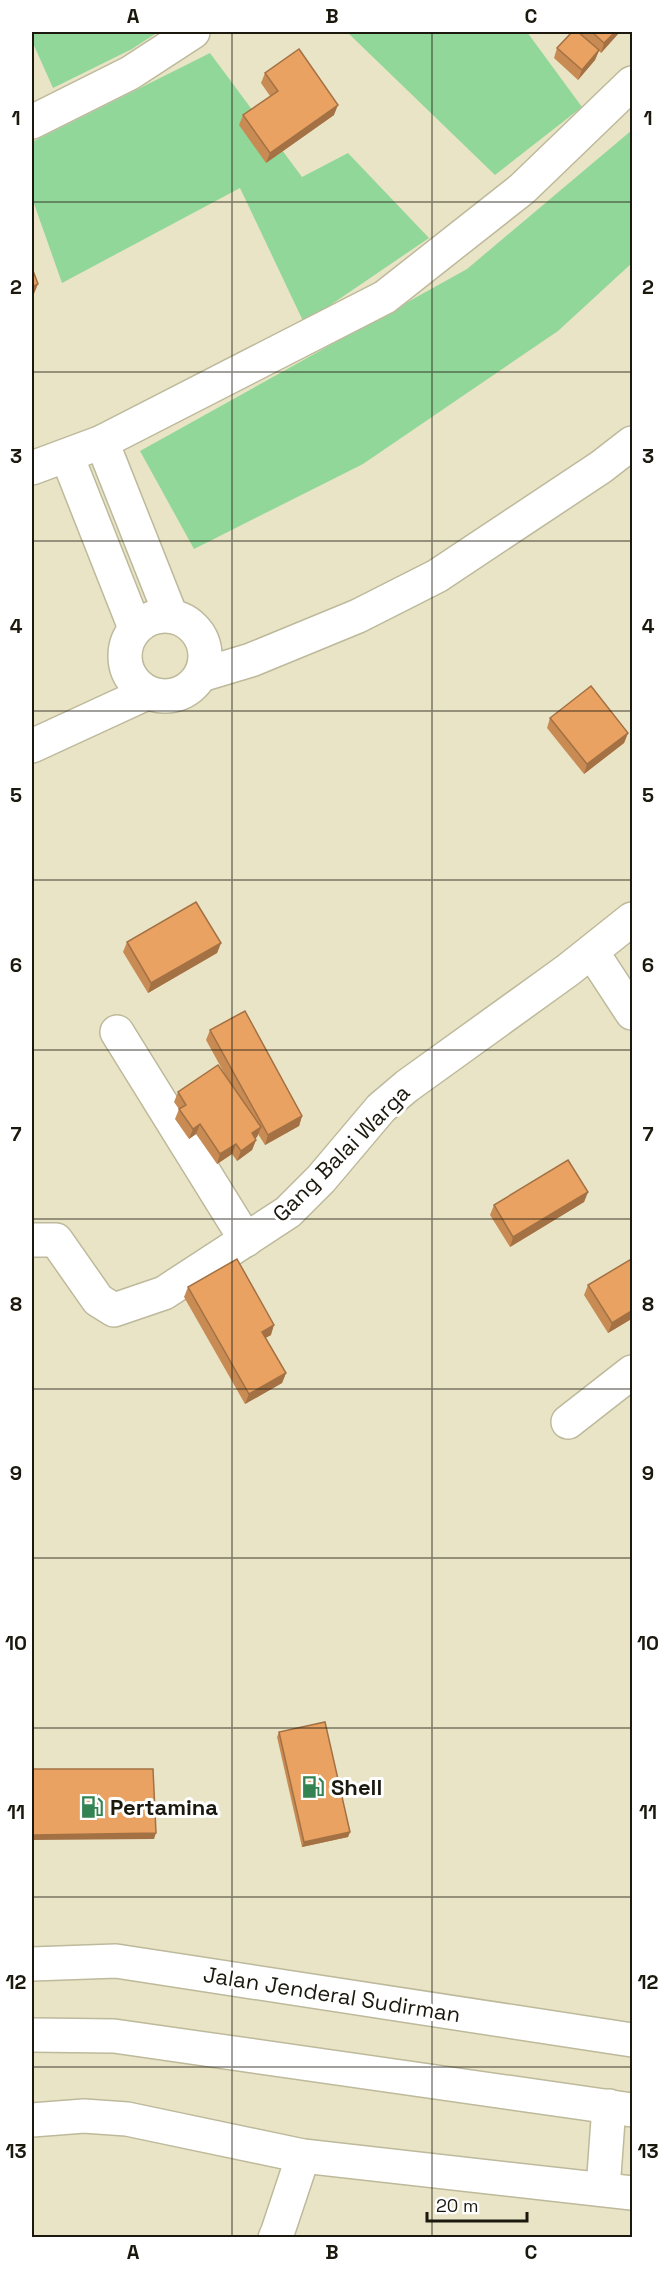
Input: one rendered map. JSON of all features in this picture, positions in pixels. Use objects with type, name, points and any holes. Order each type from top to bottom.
[{"type":"street","points":[[32,122],[130,73],[193,32]]},
{"type":"street","points":[[32,468],[102,442],[385,297],[522,189],[633,83]]},
{"type":"street","points":[[102,442],[171,616]]},
{"type":"street","points":[[201,675],[251,660],[358,616],[437,576],[601,467],[633,443]]},
{"type":"street","points":[[67,456],[135,628]]},
{"type":"street","points":[[171,616],[188,623],[201,638],[205,657],[201,675],[191,687],[177,695],[162,697],[147,693],[132,680],[125,664],[126,644],[135,628],[152,618],[171,616]]},
{"type":"street","points":[[32,746],[147,693]]},
{"type":"street","name":"Gang Balai Warga","points":[[32,1240],[56,1240],[98,1300],[114,1310],[164,1293],[288,1212],[321,1179],[381,1108],[407,1086],[592,952],[633,919]]},
{"type":"street","points":[[592,952],[633,1013]]},
{"type":"street","points":[[117,1032],[246,1240]]},
{"type":"street","points":[[568,1422],[633,1372]]},
{"type":"street","name":"Jalan Jenderal Sudirman","points":[[32,1964],[116,1961],[633,2040]]},
{"type":"street","points":[[32,2035],[114,2036],[621,2108],[618,2191],[303,2156],[127,2119],[84,2116],[32,2120]]},
{"type":"street","points":[[274,2238],[303,2156]]},
{"type":"green space","points":[[32,32],[158,32],[132,49],[53,88],[32,41]]},
{"type":"green space","points":[[347,32],[527,32],[582,107],[495,175]]},
{"type":"green space","points":[[210,53],[302,177],[348,153],[429,238],[304,323],[240,188],[62,283],[32,198],[32,142]]},
{"type":"green space","points":[[632,130],[632,263],[558,331],[363,464],[194,549],[140,451],[467,269]]},
{"type":"building","points":[[572,32],[578,32],[599,50],[582,70],[557,48]]},
{"type":"building","points":[[592,32],[615,32],[604,43]]},
{"type":"building","points":[[299,49],[338,105],[270,153],[243,115],[278,91],[265,73]]},
{"type":"building","points":[[32,268],[38,284],[32,287]]},
{"type":"building","points":[[591,686],[628,733],[587,764],[550,718]]},
{"type":"building","points":[[196,902],[221,943],[151,983],[127,942]]},
{"type":"building","points":[[245,1011],[302,1116],[268,1135],[210,1030]]},
{"type":"building","points":[[218,1065],[261,1127],[252,1133],[256,1140],[241,1151],[236,1144],[220,1154],[200,1124],[193,1129],[179,1109],[186,1105],[178,1092]]},
{"type":"building","points":[[568,1160],[588,1192],[513,1237],[494,1205]]},
{"type":"building","points":[[633,1258],[633,1310],[612,1323],[588,1285]]},
{"type":"building","points":[[237,1259],[274,1325],[262,1332],[286,1373],[249,1394],[188,1287]]},
{"type":"building","name":"Shell","points":[[325,1722],[350,1832],[304,1842],[279,1732]]},
{"type":"building","name":"Pertamina","points":[[32,1769],[153,1769],[156,1833],[32,1835]]},
{"type":"place","name":"Shell","points":[[313,1787]]},
{"type":"place","name":"Pertamina","points":[[92,1807]]}]
